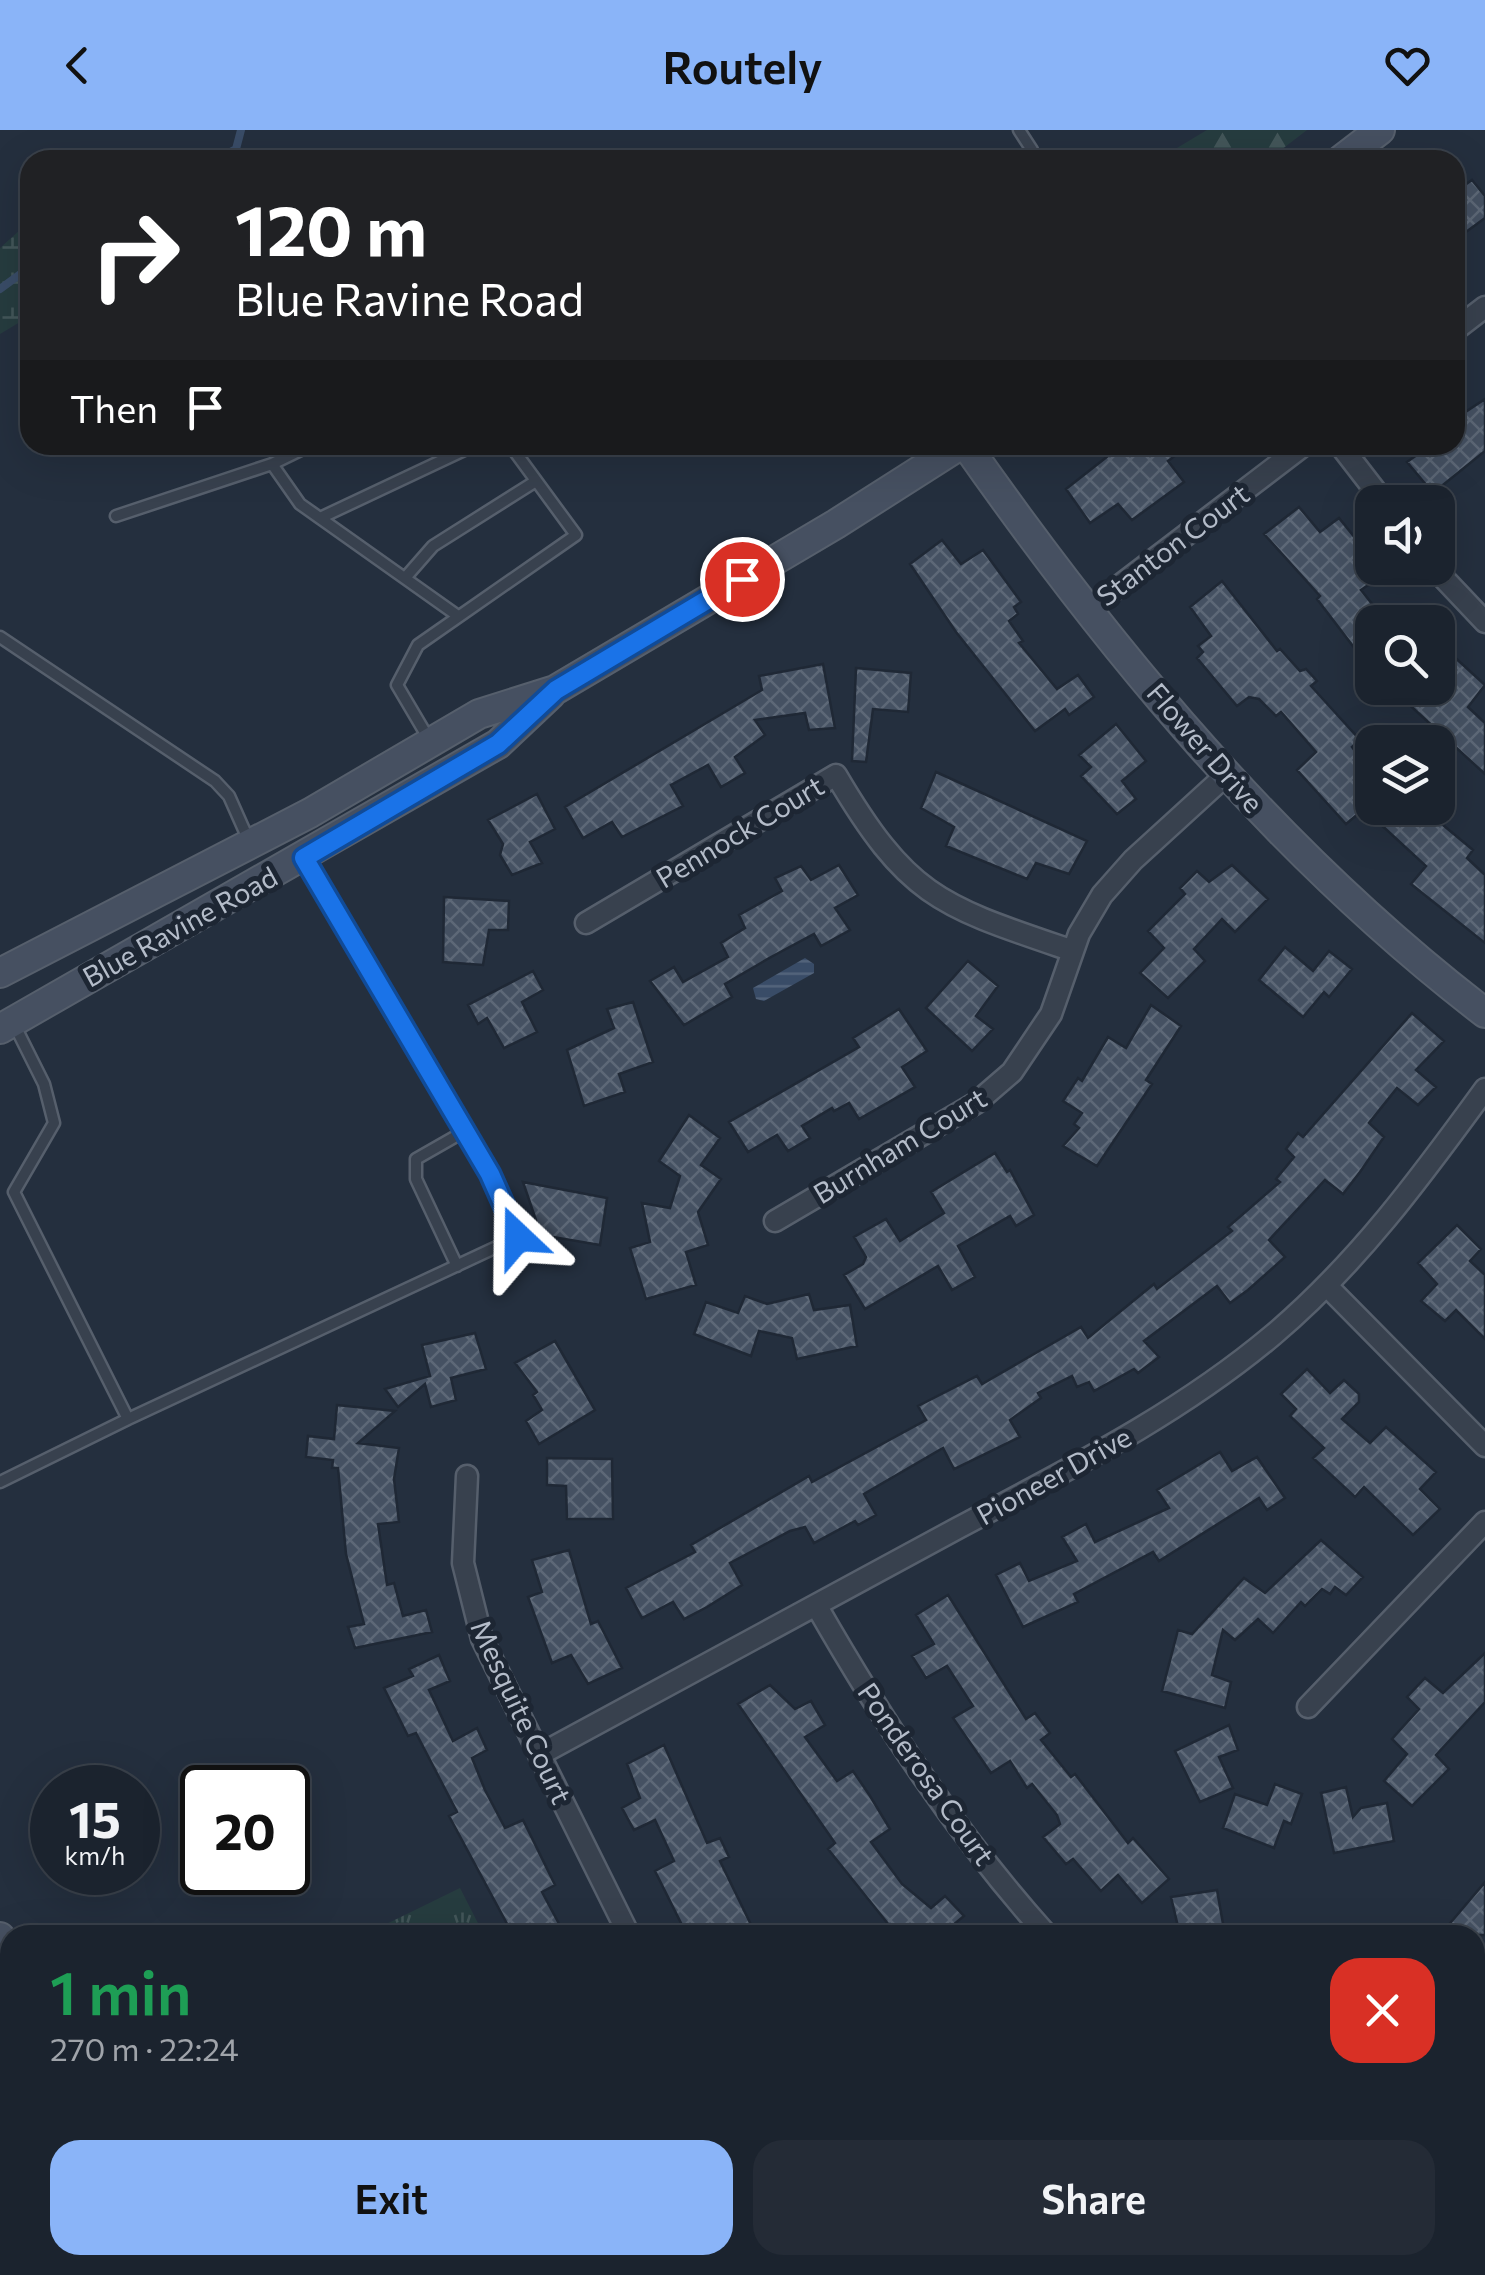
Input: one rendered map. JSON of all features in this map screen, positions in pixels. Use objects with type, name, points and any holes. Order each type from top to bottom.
[{"type":"main road","points":[[1353,150],[1380,130]]},
{"type":"main road","name":"Blue Ravine Road","points":[[6,1025],[498,744],[556,690],[947,455]]},
{"type":"main road","name":"Flower Drive","points":[[971,455],[1089,609],[1226,776],[1371,919],[1485,1013]]},
{"type":"main road","name":"Blue Ravine Road","points":[[0,973],[250,842],[480,714],[556,690]]},
{"type":"street","points":[[1465,322],[1485,307]]},
{"type":"street","name":"Stanton Court","points":[[1089,609],[1291,455]]},
{"type":"street","points":[[1348,455],[1371,485]]},
{"type":"street","points":[[1450,585],[1485,622]]},
{"type":"street","name":"Pennock Court","points":[[586,922],[836,775],[873,838],[922,888],[981,919],[1073,952]]},
{"type":"street","name":"Burnham Court","points":[[776,1222],[994,1088],[1040,1035],[1089,915],[1116,877],[1226,776]]},
{"type":"street","name":"Pioneer Drive","points":[[539,1755],[1152,1422],[1222,1376],[1326,1286],[1412,1189],[1485,1090]]},
{"type":"street","points":[[1326,1286],[1485,1446]]},
{"type":"street","name":"Mesquite Court","points":[[467,1476],[461,1544],[470,1602],[482,1639],[624,1925]]},
{"type":"street","points":[[1308,1707],[1485,1522]]},
{"type":"street","name":"Ponderosa Court","points":[[816,1605],[911,1761],[964,1835],[1039,1925]]},
{"type":"lane","points":[[116,516],[290,455]]},
{"type":"lane","points":[[320,518],[454,455]]},
{"type":"lane","points":[[431,742],[397,685],[418,645],[576,534],[517,455]]},
{"type":"lane","points":[[272,464],[300,504],[458,616]]},
{"type":"lane","points":[[405,578],[433,546],[536,482]]},
{"type":"lane","points":[[0,636],[216,781],[229,796],[250,842]]},
{"type":"lane","points":[[0,1482],[518,1237],[465,1131],[304,858]]},
{"type":"lane","points":[[6,1025],[44,1084],[54,1124],[14,1192],[128,1419]]},
{"type":"lane","points":[[457,1266],[416,1179],[416,1159],[465,1131]]},
{"type":"green space","points":[[1207,130],[1307,130],[1281,150],[1174,150]]},
{"type":"green space","points":[[20,230],[20,322],[0,334],[0,248]]},
{"type":"green space","points":[[460,1888],[479,1925],[384,1925]]},
{"type":"water","points":[[805,958],[814,964],[814,973],[764,1001],[756,999],[753,988]]},
{"type":"building","points":[[1472,180],[1485,196],[1485,218],[1465,233],[1465,185]]},
{"type":"building","points":[[1485,399],[1485,451],[1443,485],[1426,485],[1407,462],[1417,455],[1465,455],[1465,412]]},
{"type":"building","points":[[1109,455],[1176,455],[1168,461],[1184,482],[1132,520],[1118,504],[1090,523],[1066,489]]},
{"type":"building","points":[[1299,507],[1320,532],[1339,518],[1355,538],[1355,585],[1368,585],[1361,590],[1373,605],[1355,605],[1355,649],[1317,599],[1320,596],[1264,534]]},
{"type":"building","points":[[942,540],[961,564],[983,550],[1021,602],[1014,607],[1018,614],[1009,621],[1023,641],[1019,643],[1057,689],[1078,675],[1094,697],[1069,715],[1065,709],[1035,731],[956,632],[910,564]]},
{"type":"building","points":[[1222,581],[1277,651],[1280,649],[1300,671],[1306,669],[1317,681],[1311,686],[1355,734],[1355,816],[1346,824],[1297,770],[1316,752],[1281,712],[1276,716],[1259,699],[1249,697],[1237,706],[1197,658],[1203,652],[1198,646],[1211,636],[1190,607]]},
{"type":"building","points":[[1455,658],[1485,685],[1468,707],[1485,723],[1485,774],[1455,747],[1455,725],[1431,725],[1410,705],[1455,705]]},
{"type":"building","points":[[823,664],[835,728],[809,730],[805,713],[755,720],[765,735],[735,757],[745,773],[721,787],[708,765],[671,785],[683,806],[622,837],[612,822],[583,838],[565,807],[762,690],[759,676]]},
{"type":"building","points":[[856,668],[911,673],[908,712],[873,709],[866,762],[852,761]]},
{"type":"building","points":[[1116,724],[1146,761],[1122,781],[1136,799],[1117,814],[1081,776],[1091,767],[1079,755]]},
{"type":"building","points":[[936,772],[1087,841],[1069,874],[1036,863],[1027,879],[946,846],[954,827],[921,808]]},
{"type":"building","points":[[537,794],[555,829],[530,842],[542,863],[512,875],[500,855],[503,844],[488,820]]},
{"type":"building","points":[[1381,825],[1443,825],[1473,850],[1467,858],[1485,875],[1485,943],[1411,884],[1426,866]]},
{"type":"building","points":[[839,865],[858,895],[835,908],[850,930],[821,946],[814,934],[771,957],[725,984],[732,997],[684,1025],[650,981],[674,967],[683,982],[728,957],[721,943],[745,928],[739,915],[782,891],[775,878],[801,866],[811,880]]},
{"type":"building","points":[[1232,865],[1268,899],[1235,932],[1222,919],[1194,949],[1205,961],[1168,998],[1140,973],[1164,948],[1148,931],[1185,894],[1180,888],[1197,871],[1209,882]]},
{"type":"building","points":[[444,897],[509,901],[508,930],[489,930],[483,965],[443,962]]},
{"type":"building","points":[[1285,947],[1313,971],[1329,951],[1352,969],[1329,997],[1324,992],[1303,1017],[1259,980]]},
{"type":"building","points":[[968,961],[998,986],[976,1016],[993,1029],[972,1051],[926,1008]]},
{"type":"building","points":[[533,971],[543,990],[522,1002],[537,1032],[504,1048],[487,1018],[478,1024],[468,1005]]},
{"type":"building","points":[[633,1002],[653,1062],[619,1074],[625,1092],[584,1106],[567,1050],[614,1028],[607,1009]]},
{"type":"building","points":[[1151,1005],[1181,1026],[1146,1080],[1152,1084],[1097,1166],[1063,1146],[1079,1128],[1074,1124],[1082,1113],[1063,1101],[1078,1078],[1082,1081],[1108,1037],[1126,1048]]},
{"type":"building","points":[[899,1009],[927,1051],[902,1067],[915,1087],[859,1119],[849,1103],[834,1111],[832,1108],[802,1126],[810,1138],[788,1151],[777,1135],[748,1152],[729,1122],[859,1047],[853,1038]]},
{"type":"building","points":[[1412,1013],[1444,1041],[1416,1070],[1436,1087],[1418,1105],[1397,1088],[1369,1123],[1384,1137],[1360,1172],[1343,1194],[1325,1180],[1269,1240],[1285,1257],[1248,1290],[1230,1303],[1217,1286],[1144,1341],[1159,1357],[1138,1373],[1134,1369],[1094,1391],[1089,1382],[1077,1387],[1072,1376],[1038,1393],[1041,1398],[1010,1420],[1020,1437],[954,1469],[943,1448],[864,1494],[876,1515],[858,1525],[855,1521],[814,1543],[805,1527],[790,1531],[730,1563],[742,1585],[707,1607],[684,1619],[673,1602],[642,1618],[626,1588],[695,1552],[691,1545],[809,1476],[812,1482],[926,1420],[918,1406],[977,1376],[982,1384],[1081,1327],[1088,1338],[1154,1284],[1157,1289],[1232,1231],[1228,1227],[1280,1182],[1276,1179],[1294,1157],[1286,1149],[1298,1133],[1303,1137]]},
{"type":"building","points":[[689,1115],[720,1138],[701,1165],[721,1179],[698,1212],[708,1245],[686,1252],[696,1285],[646,1299],[630,1248],[650,1242],[642,1203],[670,1208],[680,1176],[659,1161]]},
{"type":"building","points":[[995,1153],[1007,1172],[1010,1170],[1034,1215],[1016,1226],[1010,1216],[958,1246],[975,1277],[952,1290],[938,1266],[865,1309],[844,1275],[863,1264],[866,1257],[854,1237],[886,1219],[900,1241],[944,1213],[931,1192]]},
{"type":"building","points":[[523,1182],[607,1198],[600,1245],[541,1235]]},
{"type":"building","points":[[1457,1225],[1481,1249],[1470,1261],[1485,1275],[1485,1339],[1456,1310],[1445,1321],[1421,1301],[1437,1284],[1418,1263]]},
{"type":"building","points":[[809,1294],[814,1310],[850,1305],[857,1346],[797,1359],[792,1338],[759,1331],[751,1356],[694,1334],[706,1302],[738,1313],[745,1296],[767,1304]]},
{"type":"building","points":[[475,1333],[486,1369],[451,1378],[456,1400],[431,1407],[425,1384],[398,1407],[385,1389],[430,1376],[422,1345]]},
{"type":"building","points":[[555,1341],[595,1410],[539,1444],[526,1421],[542,1410],[533,1395],[537,1392],[515,1363]]},
{"type":"building","points":[[1307,1369],[1330,1393],[1344,1380],[1359,1394],[1359,1402],[1342,1419],[1370,1443],[1386,1427],[1436,1472],[1420,1489],[1440,1509],[1413,1535],[1364,1487],[1355,1497],[1313,1458],[1324,1448],[1290,1416],[1296,1409],[1281,1394]]},
{"type":"building","points":[[337,1405],[395,1411],[358,1443],[399,1448],[394,1479],[399,1522],[378,1524],[387,1585],[394,1583],[403,1616],[426,1610],[432,1632],[355,1648],[348,1627],[364,1624],[346,1554],[338,1468],[332,1468],[333,1460],[306,1457],[308,1436],[334,1439]]},
{"type":"building","points":[[1220,1452],[1232,1471],[1257,1457],[1285,1498],[1267,1510],[1259,1498],[1159,1561],[1153,1552],[1074,1594],[1078,1602],[1023,1627],[996,1575],[1020,1563],[1029,1581],[1077,1561],[1062,1537],[1086,1524],[1095,1542],[1169,1508],[1157,1490]]},
{"type":"building","points":[[547,1458],[612,1459],[613,1519],[567,1519],[566,1486],[547,1485]]},
{"type":"building","points":[[1321,1540],[1363,1577],[1346,1595],[1335,1587],[1330,1594],[1322,1589],[1305,1606],[1301,1602],[1273,1633],[1258,1619],[1235,1640],[1223,1630],[1212,1675],[1231,1682],[1225,1708],[1162,1691],[1178,1630],[1192,1634],[1244,1578],[1265,1593]]},
{"type":"building","points":[[569,1550],[591,1624],[598,1621],[622,1668],[588,1684],[571,1655],[552,1663],[528,1597],[542,1592],[532,1560]]},
{"type":"building","points":[[948,1595],[1026,1719],[1035,1713],[1050,1733],[1041,1740],[1071,1777],[1075,1774],[1128,1843],[1133,1838],[1169,1879],[1142,1903],[1118,1875],[1101,1891],[1073,1859],[1066,1864],[1043,1837],[1060,1824],[1057,1815],[1032,1784],[1027,1788],[1010,1761],[991,1773],[953,1718],[973,1706],[947,1666],[926,1678],[912,1656],[934,1644],[916,1615]]},
{"type":"building","points":[[1485,1653],[1485,1702],[1436,1755],[1449,1769],[1412,1806],[1384,1781],[1407,1754],[1392,1739],[1419,1709],[1407,1697],[1425,1678],[1443,1693]]},
{"type":"building","points":[[439,1655],[450,1681],[429,1690],[453,1741],[477,1728],[487,1750],[472,1758],[485,1790],[505,1828],[523,1820],[555,1885],[542,1892],[560,1925],[508,1925],[449,1816],[457,1812],[416,1733],[408,1736],[384,1688],[413,1676],[409,1669]]},
{"type":"building","points":[[770,1685],[795,1709],[811,1701],[825,1725],[805,1737],[837,1781],[853,1771],[890,1829],[871,1842],[902,1884],[931,1908],[945,1896],[964,1916],[953,1925],[889,1925],[828,1849],[835,1843],[738,1704]]},
{"type":"building","points":[[1229,1725],[1238,1750],[1219,1757],[1233,1788],[1200,1802],[1175,1751]]},
{"type":"building","points":[[664,1745],[707,1843],[720,1838],[729,1857],[720,1861],[751,1925],[682,1925],[655,1871],[674,1861],[655,1820],[634,1830],[622,1808],[640,1798],[627,1764]]},
{"type":"building","points":[[1275,1784],[1302,1794],[1291,1824],[1284,1821],[1274,1848],[1223,1828],[1235,1794],[1267,1805]]},
{"type":"building","points":[[1346,1787],[1353,1817],[1361,1808],[1387,1803],[1394,1841],[1334,1853],[1321,1793]]},
{"type":"building","points":[[1485,1882],[1485,1925],[1449,1925]]},
{"type":"building","points":[[1217,1890],[1223,1925],[1178,1925],[1171,1897]]},
{"type":"waterway","points":[[234,150],[241,130]]},
{"type":"waterway","points":[[0,289],[20,274]]},
{"type":"route","points":[[518,1237],[490,1174],[304,858],[498,744],[556,690],[742,579]]}]
